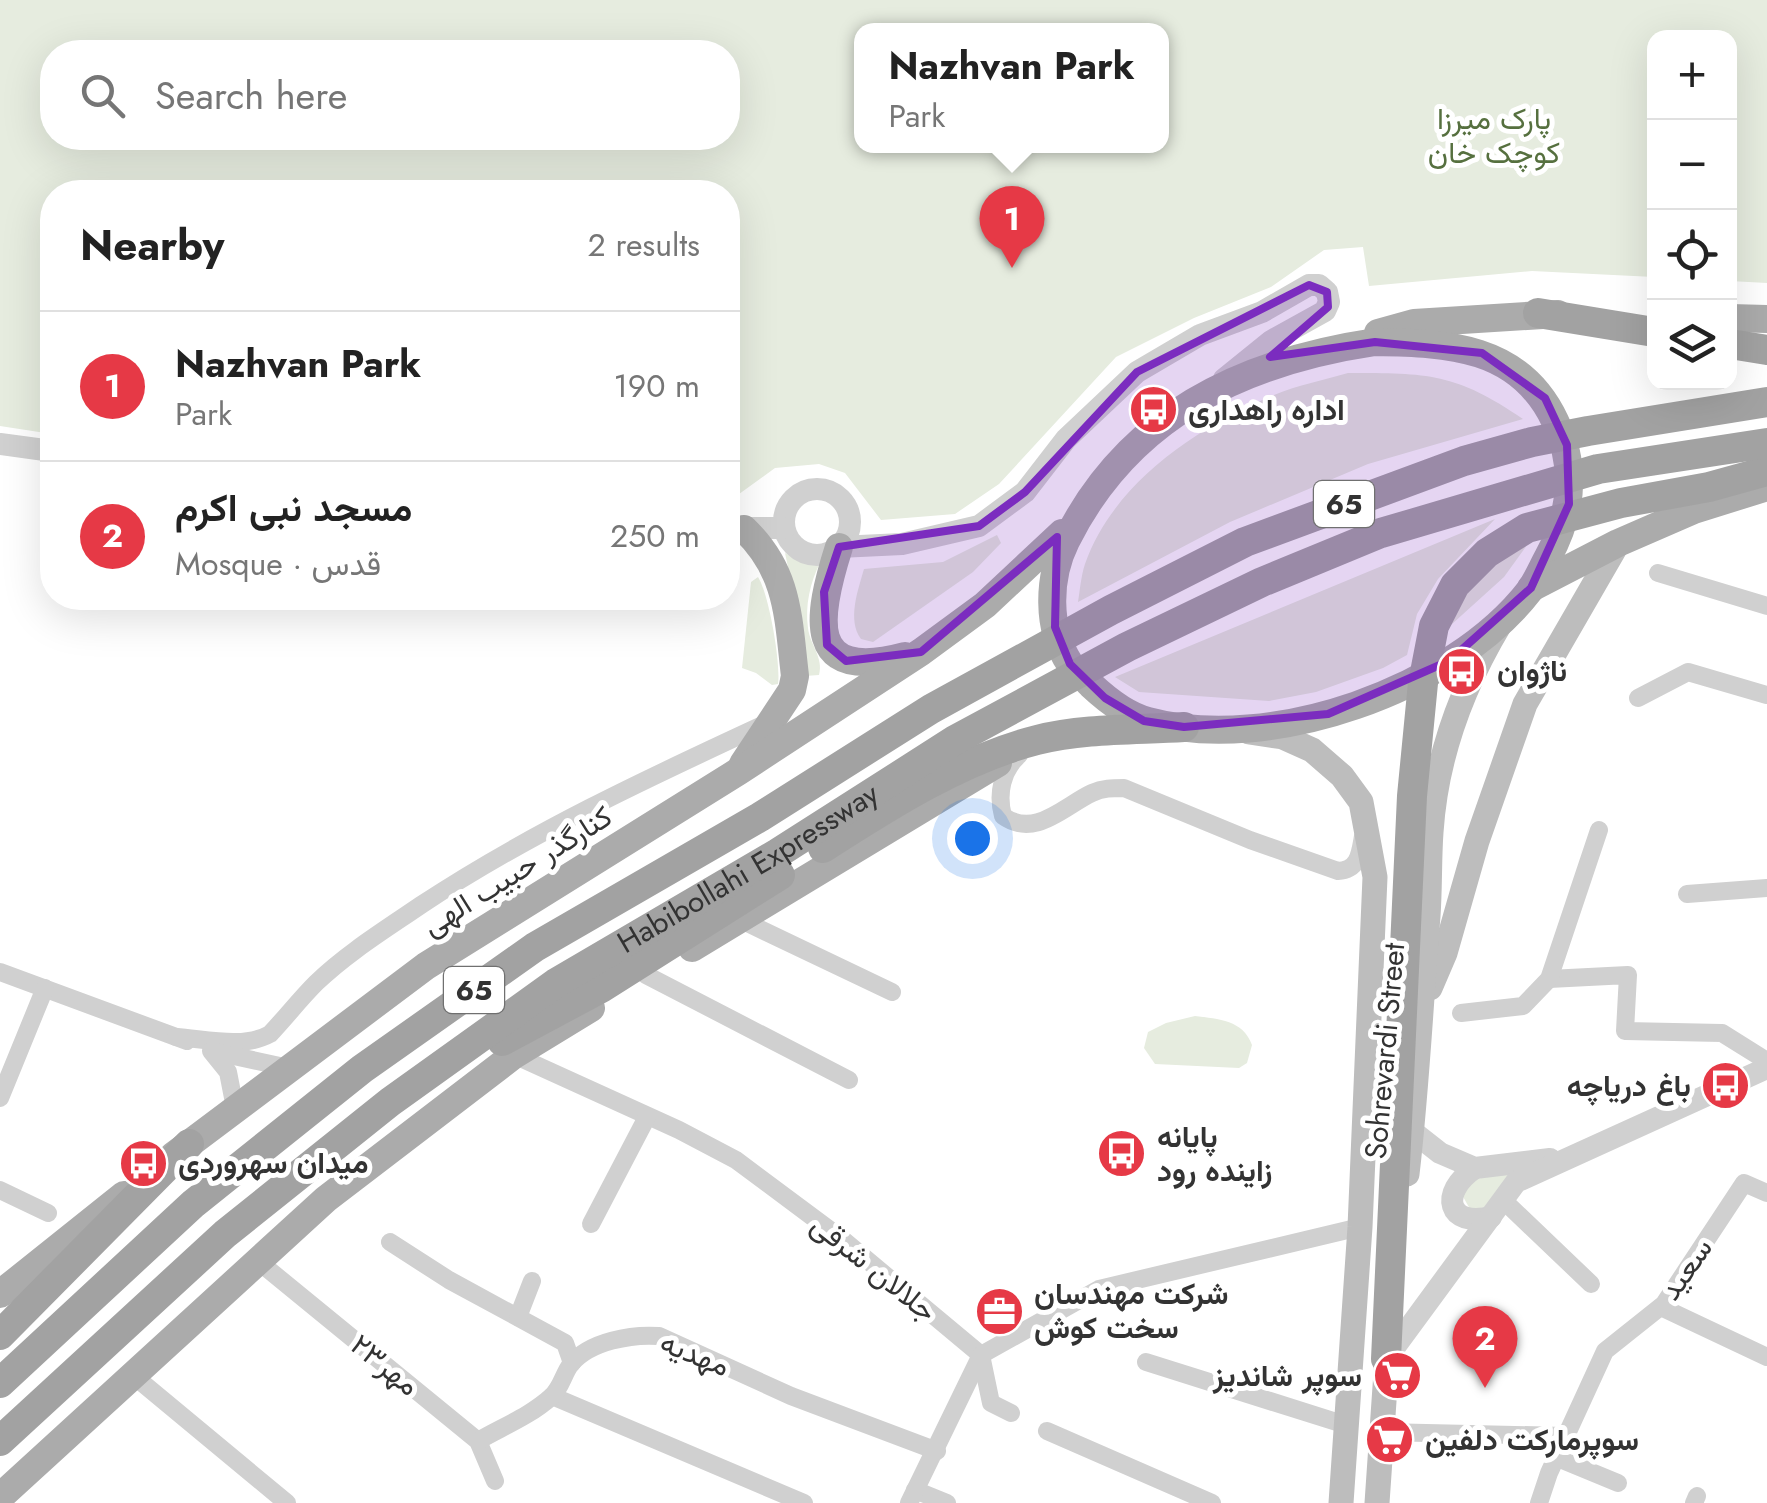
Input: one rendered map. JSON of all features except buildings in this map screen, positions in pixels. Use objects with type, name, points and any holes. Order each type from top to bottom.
[{"type":"highway","points":[[1538,313],[1647,331]]},
{"type":"highway","points":[[1737,345],[1767,350]]},
{"type":"highway","name":"Habibollahi Expressway","points":[[0,1384],[208,1192],[362,1069],[535,947],[760,817],[932,709],[1111,610],[1245,542],[1464,461],[1588,431],[1767,402]]},
{"type":"highway","name":"Habibollahi Expressway","points":[[0,1441],[226,1234],[390,1102],[556,983],[778,853],[955,740],[1127,647],[1262,582],[1381,533],[1598,469],[1767,443]]},
{"type":"highway","points":[[1386,1359],[1412,796],[1423,683],[1434,626],[1455,585],[1487,554],[1527,528],[1767,471]]},
{"type":"highway","points":[[390,1102],[601,988],[833,841],[926,788],[1038,740],[1100,731],[1184,727]]},
{"type":"highway","points":[[0,1335],[189,1144]]},
{"type":"main road","points":[[1319,350],[1375,342],[1450,346],[1482,353],[1520,374],[1544,398],[1567,445],[1569,504],[1561,532],[1531,588],[1504,617],[1449,661],[1371,699],[1282,724],[1230,729],[1144,720],[1105,698],[1070,664],[1055,627],[1052,602],[1055,562],[1077,518],[1110,469],[1156,427],[1204,396],[1266,368],[1319,350],[1414,323],[1538,313],[1647,316]]},
{"type":"main road","points":[[1737,318],[1767,320]]},
{"type":"main road","points":[[1531,588],[1618,543],[1694,510],[1767,487]]},
{"type":"main road","name":"کنارگذر حبیب الهی","points":[[0,1294],[189,1144],[426,966],[739,771],[920,652],[985,604],[1077,518]]},
{"type":"main road","points":[[739,771],[792,690],[794,662],[777,569],[765,549],[740,532]]},
{"type":"main road","points":[[1421,1011],[1445,952],[1477,841],[1525,704],[1618,543]]},
{"type":"main road","points":[[838,548],[824,592],[822,620],[827,645],[846,661],[882,662],[920,652]]},
{"type":"main road","name":"Sohrevardi Street","points":[[1377,1503],[1386,1359],[1412,1130],[1438,771],[1454,714],[1477,662],[1504,617]]},
{"type":"main road","name":"Sohrevardi Street","points":[[1230,729],[1283,737],[1312,750],[1342,776],[1361,802],[1375,877],[1360,1227],[1341,1503]]},
{"type":"main road","points":[[0,1497],[326,1199],[514,1055],[1038,740]]},
{"type":"street","points":[[838,548],[850,530],[847,507],[831,491],[819,488],[797,495],[789,504],[784,528],[790,541],[808,554],[902,544],[978,526],[1025,492],[1066,440],[1138,372],[1200,335],[1262,312],[1309,286],[1319,286],[1327,292],[1330,302],[1325,311],[1271,341],[1204,396]]},
{"type":"street","points":[[0,444],[40,449]]},
{"type":"street","points":[[740,529],[784,528]]},
{"type":"street","points":[[1658,573],[1767,606]]},
{"type":"street","points":[[1638,698],[1688,672],[1767,696]]},
{"type":"street","points":[[176,1037],[261,1040],[318,980],[477,868],[527,838],[767,723]]},
{"type":"street","points":[[1038,740],[1011,762],[1005,776],[1000,804],[1002,816],[1012,822],[1037,823],[1067,810],[1087,795],[1105,788],[1124,788],[1338,871],[1356,864],[1365,825]]},
{"type":"street","points":[[1461,1013],[1523,1006],[1550,979],[1599,830]]},
{"type":"street","points":[[1687,894],[1767,888]]},
{"type":"street","points":[[739,919],[892,992]]},
{"type":"street","points":[[0,972],[211,1052],[288,1068]]},
{"type":"street","points":[[646,975],[850,1080]]},
{"type":"street","points":[[1550,979],[1628,976],[1624,1031],[1722,1033],[1767,1064]]},
{"type":"street","points":[[0,1098],[45,988]]},
{"type":"street","points":[[211,1052],[228,1072],[236,1108]]},
{"type":"street","name":"جلالان شرقی","points":[[514,1055],[736,1160],[842,1239],[981,1356]]},
{"type":"street","points":[[1386,1359],[1516,1182],[1767,1064]]},
{"type":"street","points":[[591,1224],[648,1117]]},
{"type":"street","points":[[1412,1130],[1440,1153],[1475,1168]]},
{"type":"street","points":[[1497,1208],[1468,1218],[1453,1204],[1451,1196],[1456,1182],[1475,1168],[1568,1156]]},
{"type":"street","name":"سعید","points":[[1539,1503],[1605,1351],[1661,1307],[1744,1183],[1767,1193]]},
{"type":"street","points":[[0,1190],[48,1213]]},
{"type":"street","points":[[1497,1208],[1591,1284]]},
{"type":"street","points":[[947,1503],[912,1496],[981,1356],[1099,1289],[1360,1227]]},
{"type":"street","points":[[390,1242],[448,1280],[565,1343],[572,1362],[562,1386],[534,1411],[478,1441]]},
{"type":"street","name":"مهر۲۳","points":[[258,1261],[478,1441],[495,1481]]},
{"type":"street","points":[[518,1317],[532,1281]]},
{"type":"street","points":[[1661,1307],[1767,1357]]},
{"type":"street","name":"مهدیه","points":[[572,1362],[627,1336],[658,1336],[791,1396],[937,1451]]},
{"type":"street","points":[[981,1356],[991,1402],[1011,1413]]},
{"type":"street","points":[[1146,1362],[1346,1425]]},
{"type":"street","points":[[134,1376],[287,1503]]},
{"type":"street","points":[[552,1396],[804,1503]]},
{"type":"street","points":[[1047,1431],[1212,1503]]},
{"type":"street","points":[[1382,1432],[1565,1436]]},
{"type":"street","points":[[1556,1457],[1618,1483]]},
{"type":"highlighted area","points":[[1309,285],[1327,292],[1328,307],[1270,357],[1375,342],[1482,353],[1545,398],[1567,445],[1569,504],[1531,588],[1449,661],[1328,714],[1184,727],[1144,721],[1105,698],[1070,664],[1055,627],[1057,537],[921,652],[846,661],[827,645],[824,592],[839,547],[979,526],[1025,492],[1137,372]]},
{"type":"green space","name":"پارک میرزا کوچک خان","points":[[0,0],[1767,0],[1767,283],[1737,281],[1737,30],[1647,30],[1647,277],[1532,271],[1369,286],[1363,247],[1324,250],[1271,287],[1194,318],[1116,357],[999,484],[955,514],[881,520],[845,473],[819,464],[775,468],[740,493],[740,180],[40,180],[40,432],[0,426]]},
{"type":"green space","points":[[1348,373],[1440,379],[1479,392],[1523,419],[1368,464],[1230,522],[1078,602],[1085,564],[1098,535],[1116,508],[1162,461],[1245,408],[1283,391]]},
{"type":"green space","points":[[1495,519],[1438,579],[1417,614],[1407,655],[1383,668],[1316,692],[1269,701],[1139,692],[1115,677]]},
{"type":"green space","points":[[1535,534],[1504,577],[1441,634],[1473,578]]},
{"type":"green space","points":[[997,535],[1001,543],[973,572],[873,642],[861,639],[854,614],[864,569],[943,562]]},
{"type":"green space","points":[[785,553],[807,564],[820,563],[807,611],[809,634],[820,663],[819,675],[805,676]]},
{"type":"green space","points":[[758,577],[776,646],[778,684],[772,685],[742,668],[751,582]]},
{"type":"green space","points":[[1195,1016],[1229,1022],[1243,1030],[1252,1045],[1247,1063],[1239,1068],[1155,1064],[1144,1048],[1148,1032]]},
{"type":"green space","points":[[1514,1171],[1489,1207],[1470,1209],[1462,1195],[1467,1181]]},
{"type":"place","name":"Nazhvan Park","points":[[1012,268]]},
{"type":"place","name":"اداره راهداری","points":[[1153,410]]},
{"type":"place","name":"ناژوان","points":[[1462,671]]},
{"type":"place","name":"باغ دریاچه","points":[[1726,1086]]},
{"type":"place","name":"پایانه زاینده رود","points":[[1122,1154]]},
{"type":"place","name":"میدان سهروردی","points":[[143,1163]]},
{"type":"place","name":"شرکت مهندسان سخت کوش","points":[[999,1311]]},
{"type":"place","name":"سوپر شاندیز","points":[[1397,1376]]},
{"type":"place","name":"مسجد نبی اکرم","points":[[1485,1388]]},
{"type":"place","name":"سوپرمارکت دلفین","points":[[1390,1440]]}]
